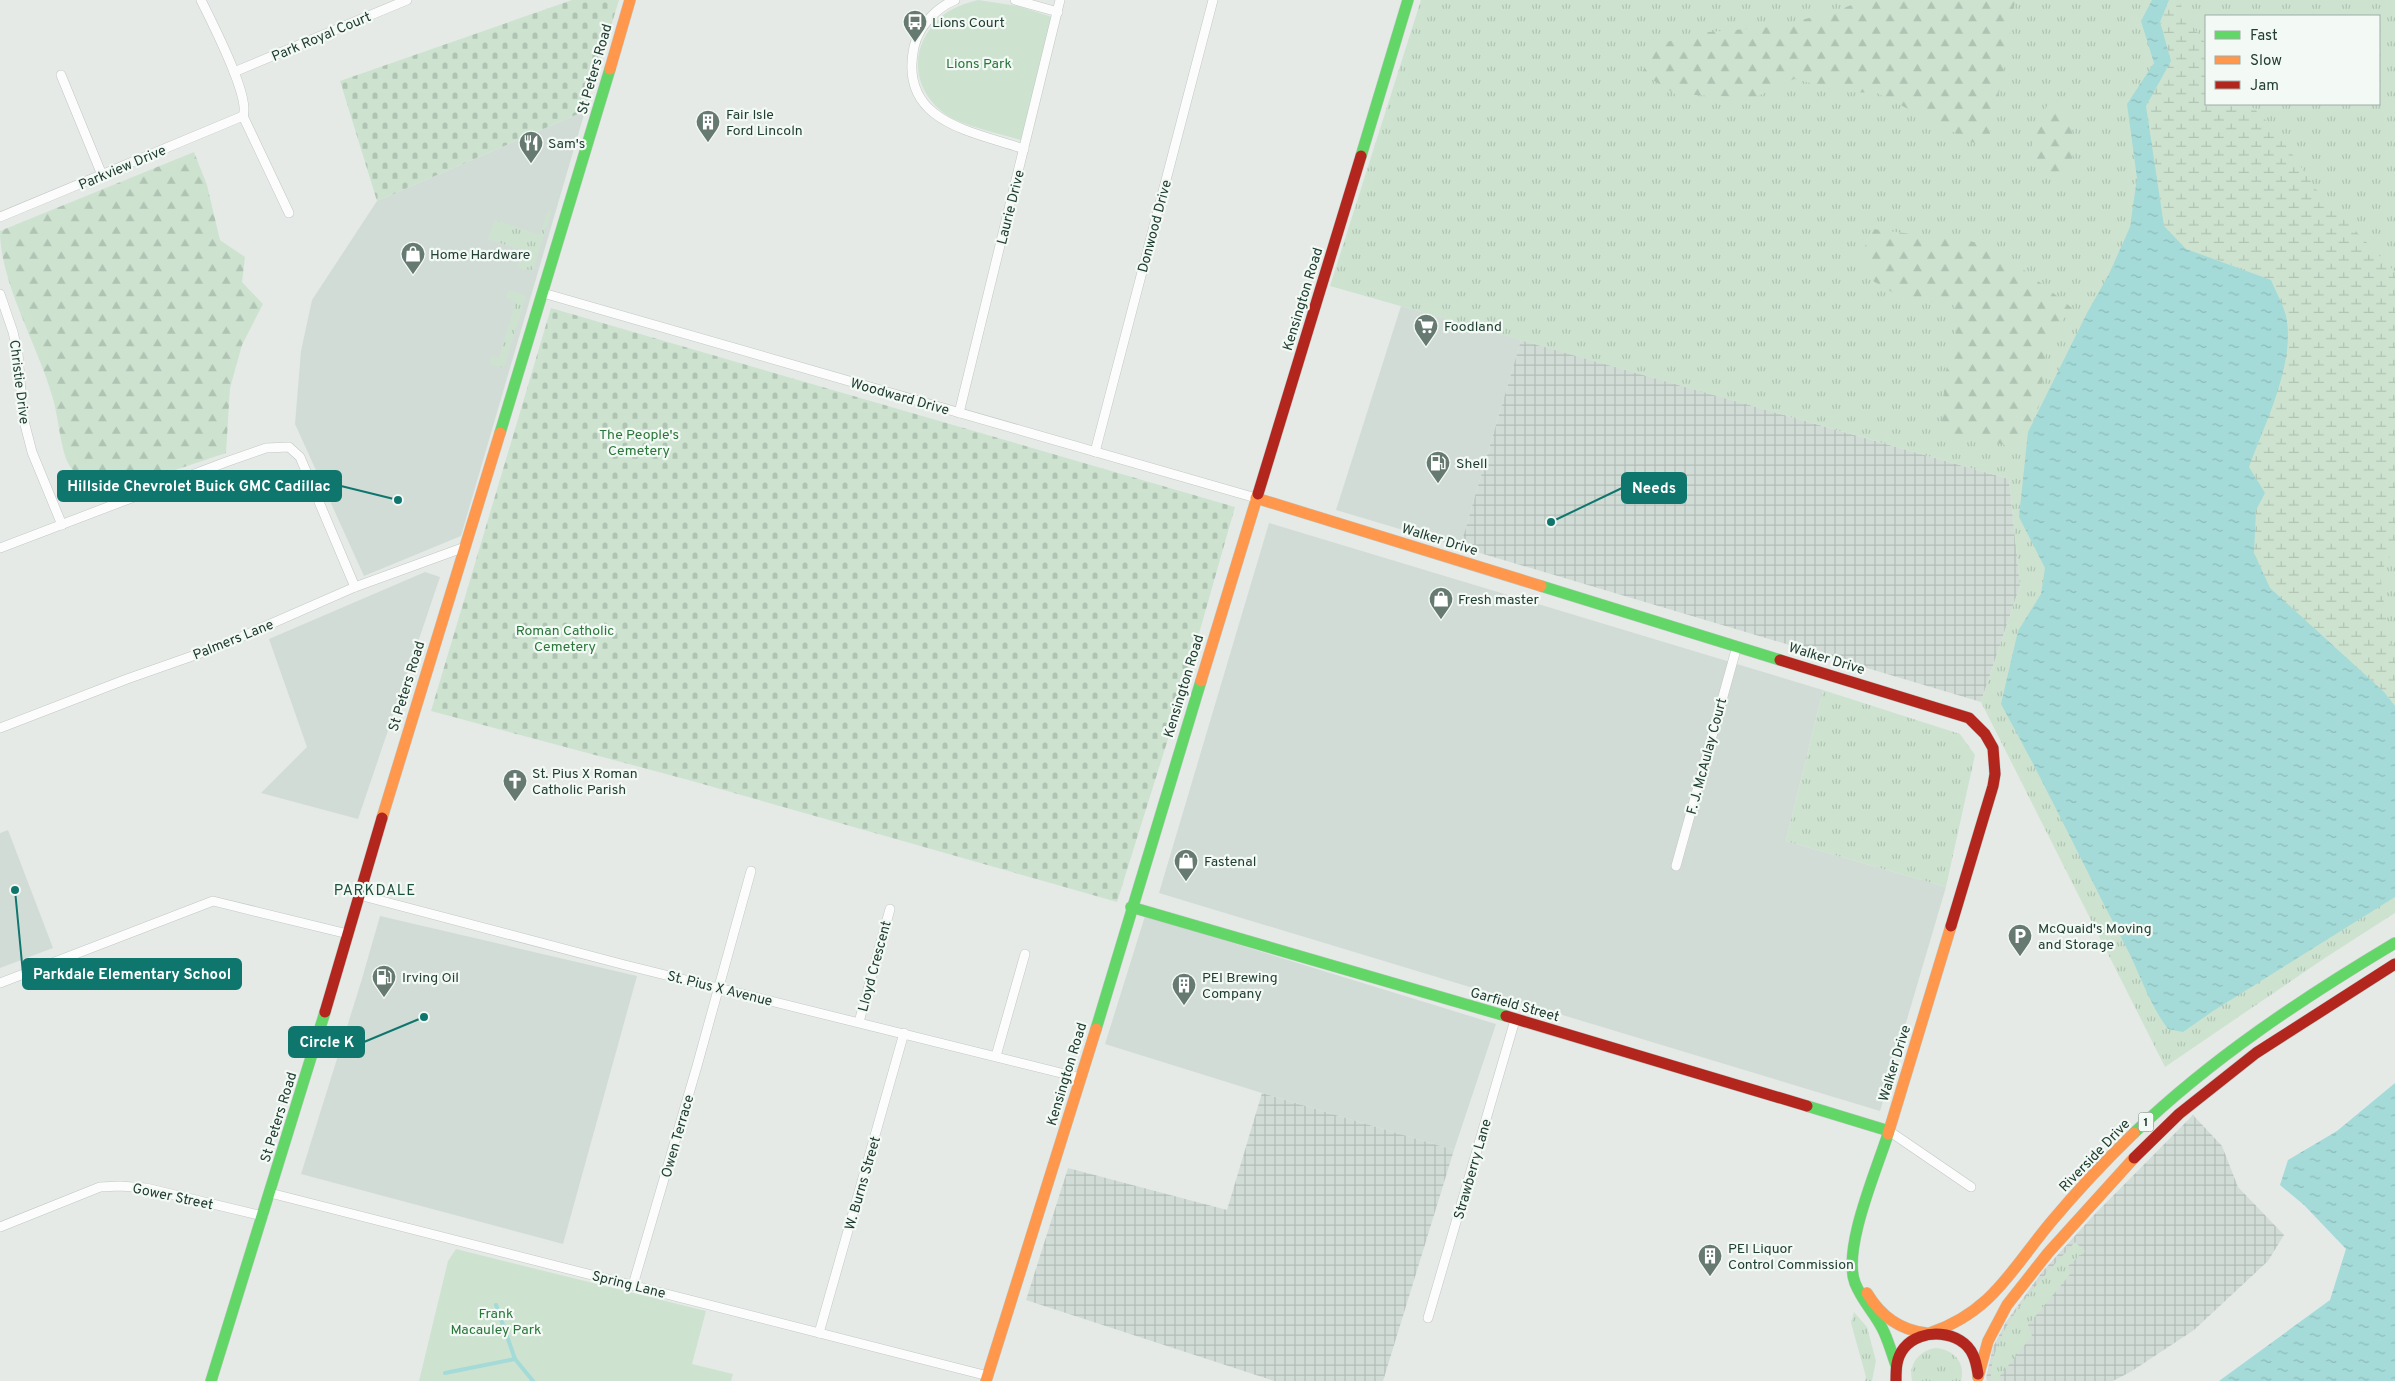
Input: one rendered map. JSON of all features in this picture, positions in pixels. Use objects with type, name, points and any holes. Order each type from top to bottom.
[{"type":"main road","name":"St Peters Road","points":[[211,1381],[270,1193],[630,0]]},
{"type":"main road","name":"Kensington Road","points":[[987,1379],[1081,1078],[1131,907],[1408,0]]},
{"type":"main road","name":"Walker Drive","points":[[1256,498],[1970,718],[1988,736],[1997,759],[1993,786],[1889,1132]]},
{"type":"main road","name":"Garfield Street","points":[[1131,907],[1889,1132]]},
{"type":"main road","name":"Riverside Drive","points":[[1930,1333],[1951,1328],[1967,1319],[1983,1306],[2038,1238],[2088,1181],[2154,1114],[2248,1037],[2395,943]]},
{"type":"main road","name":"1","points":[[1977,1379],[1988,1341],[2007,1305],[2048,1253],[2124,1168],[2179,1114],[2256,1053],[2395,964]]},
{"type":"main road","points":[[1889,1132],[1854,1237],[1852,1258],[1854,1280],[1863,1302],[1884,1331],[1896,1365],[1896,1381]]},
{"type":"main road","points":[[1860,1220],[1859,1277],[1869,1299],[1883,1314],[1904,1330],[1914,1333],[1948,1334],[1964,1344],[1975,1359],[1977,1379]]},
{"type":"main road","points":[[1891,1381],[1896,1365],[1908,1344],[1930,1333]]},
{"type":"street","points":[[201,0],[234,72],[246,105],[243,116],[289,213]]},
{"type":"street","name":"Park Royal Court","points":[[234,72],[407,0]]},
{"type":"street","points":[[956,0],[936,12],[925,24],[915,43],[911,62],[912,82],[918,96],[930,112],[948,123],[1024,149]]},
{"type":"street","points":[[1015,0],[1058,12]]},
{"type":"street","name":"Laurie Drive","points":[[959,413],[1060,0]]},
{"type":"street","name":"Donwood Drive","points":[[1095,452],[1213,0]]},
{"type":"street","points":[[61,76],[102,175]]},
{"type":"street","name":"Parkview Drive","points":[[0,217],[243,116]]},
{"type":"street","name":"Woodward Drive","points":[[543,293],[1256,498]]},
{"type":"street","name":"Christie Drive","points":[[0,294],[14,332],[25,426],[32,452],[62,525]]},
{"type":"street","points":[[0,548],[242,456],[266,448],[289,447],[300,457],[355,587]]},
{"type":"street","name":"Palmers Lane","points":[[0,728],[127,679],[218,647],[355,587],[465,547]]},
{"type":"street","name":"F. J. McAulay Court","points":[[1676,866],[1737,646]]},
{"type":"street","name":"Owen Terrace","points":[[633,1285],[720,987],[751,871]]},
{"type":"street","name":"St. Pius X Avenue","points":[[359,895],[625,965],[1081,1078]]},
{"type":"street","points":[[0,983],[213,902],[348,934]]},
{"type":"street","name":"Lloyd Crescent","points":[[859,1022],[890,909]]},
{"type":"street","points":[[996,1056],[1025,954]]},
{"type":"street","name":"Strawberry Lane","points":[[1428,1318],[1515,1020]]},
{"type":"street","name":"W. Burns Street","points":[[819,1333],[904,1033]]},
{"type":"street","name":"Garfield Street","points":[[1889,1132],[1970,1186]]},
{"type":"street","name":"Gower Street","points":[[0,1227],[106,1186],[146,1188],[263,1216]]},
{"type":"street","name":"Spring Lane","points":[[270,1193],[819,1333],[987,1379]]},
{"type":"shaded area","points":[[585,111],[461,536],[364,576],[295,424],[301,351],[312,300],[377,201]]},
{"type":"shaded area","points":[[1401,306],[1521,340],[1460,547],[1336,510]]},
{"type":"shaded area","points":[[1521,340],[2009,479],[2020,586],[1981,702],[1460,547]]},
{"type":"shaded area","points":[[1269,523],[1823,690],[1786,841],[1946,887],[1880,1111],[1159,893]]},
{"type":"shaded area","points":[[425,572],[440,577],[358,819],[261,793],[307,747],[269,639]]},
{"type":"shaded area","points":[[8,830],[53,948],[0,968],[0,833]]},
{"type":"shaded area","points":[[380,916],[637,976],[563,1244],[301,1174]]},
{"type":"shaded area","points":[[1145,916],[1496,1024],[1454,1150],[1105,1044]]},
{"type":"shaded area","points":[[1262,1093],[1454,1150],[1383,1381],[1274,1381],[1026,1300],[1068,1168],[1227,1210]]},
{"type":"shaded area","points":[[2193,1115],[2222,1146],[2238,1187],[2284,1235],[2268,1261],[2194,1330],[2132,1371],[2113,1381],[1987,1381],[1986,1378],[1993,1347],[2006,1322],[2042,1272],[2093,1216]]},
{"type":"green space","points":[[572,0],[619,0],[585,111],[377,201],[340,81]]},
{"type":"green space","name":"Lions Park","points":[[978,0],[1018,6],[1052,17],[1021,140],[972,126],[948,116],[927,95],[921,82],[918,69],[919,56],[922,43],[929,30],[948,12]]},
{"type":"green space","points":[[1421,0],[2395,0],[2395,913],[2325,958],[2165,1067],[1981,702],[2020,586],[2009,479],[1330,286]]},
{"type":"green space","points":[[1864,0],[2015,0],[2003,75],[1986,149],[1877,93],[1849,92],[1794,79],[1754,98],[1675,94],[1642,73],[1657,45],[1697,33],[1771,27],[1831,13]]},
{"type":"green space","points":[[2169,0],[2179,0],[2185,16],[2205,43],[2205,105],[2250,105],[2275,129],[2318,192],[2395,272],[2395,548],[2380,573],[2389,641],[2395,648],[2395,706],[2384,692],[2270,588],[2254,553],[2256,510],[2265,493],[2249,467],[2289,348],[2247,270],[2186,249],[2164,226],[2146,106],[2171,61],[2160,22]]},
{"type":"green space","points":[[2051,97],[2066,116],[2073,136],[2074,147],[2072,157],[2069,169],[2063,180],[2042,167],[2035,157],[2033,150],[2032,132],[2038,126]]},
{"type":"green space","points":[[194,152],[207,185],[220,240],[245,257],[242,282],[263,304],[242,345],[230,388],[226,453],[100,495],[68,463],[61,442],[55,406],[47,379],[6,272],[0,231]]},
{"type":"green space","points":[[548,211],[551,212],[533,270],[521,269],[518,266],[522,250],[488,239],[495,220],[540,235]]},
{"type":"green space","points":[[1873,229],[1981,243],[2024,270],[2072,308],[2055,330],[2048,344],[2038,410],[2033,422],[2012,447],[1966,435],[1941,439],[1945,374],[1956,337],[1953,298],[1914,305],[1873,281],[1860,257]]},
{"type":"green space","points":[[509,290],[526,296],[504,367],[495,366],[490,363],[492,356],[499,358],[516,302],[506,298]]},
{"type":"green space","points":[[551,308],[1235,507],[1179,704],[1117,902],[692,781],[431,711]]},
{"type":"green space","points":[[1823,690],[1960,734],[1975,755],[1946,887],[1786,841]]},
{"type":"green space","points":[[2075,1242],[2085,1251],[2068,1266],[2071,1273],[2028,1325],[2032,1336],[1999,1377],[2001,1381],[1991,1381],[1993,1362],[1999,1342],[2008,1324],[2034,1288]]},
{"type":"green space","name":"Frank Macauley Park","points":[[456,1249],[706,1311],[692,1364],[733,1374],[731,1381],[419,1381],[448,1261]]},
{"type":"green space","points":[[1854,1312],[1867,1327],[1876,1361],[1872,1381],[1865,1381],[1866,1377],[1851,1323]]},
{"type":"green space","points":[[1935,1348],[1947,1351],[1957,1358],[1962,1368],[1961,1381],[1912,1381],[1912,1369],[1916,1359],[1924,1352]]},
{"type":"water","points":[[2152,0],[2169,0],[2160,22],[2171,61],[2146,106],[2164,226],[2186,249],[2271,280],[2286,316],[2288,334],[2287,353],[2283,372],[2249,467],[2265,493],[2256,510],[2254,553],[2270,588],[2384,692],[2395,706],[2395,897],[2213,1011],[2183,1032],[2168,1029],[2155,1009],[2130,956],[2001,704],[2018,631],[2041,594],[2045,568],[2019,517],[2028,432],[2087,313],[2109,274],[2130,227],[2137,178],[2127,104],[2154,63],[2141,21]]},
{"type":"water","points":[[2395,1083],[2395,1381],[2219,1381],[2330,1300],[2346,1249],[2304,1205],[2280,1185],[2288,1160],[2337,1131]]},
{"type":"waterway","points":[[496,1305],[515,1359]]},
{"type":"waterway","points":[[445,1373],[515,1359],[533,1381]]},
{"type":"traffic: fast","points":[[1361,156],[1408,0]]},
{"type":"traffic: fast","points":[[500,433],[610,69]]},
{"type":"traffic: fast","points":[[1541,586],[1780,660]]},
{"type":"traffic: fast","points":[[1096,1029],[1201,681]]},
{"type":"traffic: fast","points":[[1131,907],[1506,1016]]},
{"type":"traffic: fast","points":[[2134,1133],[2195,1079],[2259,1030],[2326,985],[2395,943]]},
{"type":"traffic: fast","points":[[211,1381],[325,1012]]},
{"type":"traffic: fast","points":[[1807,1106],[1889,1131]]},
{"type":"traffic: fast","points":[[1888,1134],[1862,1209],[1853,1250],[1852,1268],[1858,1290],[1881,1326],[1896,1365]]},
{"type":"traffic: slow","points":[[610,69],[630,0]]},
{"type":"traffic: slow","points":[[382,818],[500,433]]},
{"type":"traffic: slow","points":[[1201,681],[1258,494]]},
{"type":"traffic: slow","points":[[1256,498],[1541,586]]},
{"type":"traffic: slow","points":[[1888,1134],[1951,926]]},
{"type":"traffic: slow","points":[[986,1381],[1096,1029]]},
{"type":"traffic: slow","points":[[1930,1333],[1969,1314],[1999,1288],[2071,1199],[2134,1133]]},
{"type":"traffic: slow","points":[[1978,1377],[1988,1341],[2007,1305],[2048,1253],[2134,1158]]},
{"type":"traffic: slow","points":[[1867,1293],[1878,1308],[1899,1325],[1926,1333]]},
{"type":"traffic: jam","points":[[1258,494],[1361,156]]},
{"type":"traffic: jam","points":[[1780,660],[1969,718],[1985,734],[1993,748],[1995,774],[1993,786],[1951,926]]},
{"type":"traffic: jam","points":[[325,1012],[382,818]]},
{"type":"traffic: jam","points":[[2134,1158],[2179,1114],[2256,1053],[2395,964]]},
{"type":"traffic: jam","points":[[1506,1016],[1807,1106]]},
{"type":"traffic: jam","points":[[1896,1381],[1896,1368],[1901,1352],[1911,1341],[1930,1334],[1941,1334],[1960,1340],[1968,1347],[1974,1357],[1978,1374]]},
{"type":"place","name":"Lions Court","points":[[915,43]]},
{"type":"place","name":"Fair Isle Ford Lincoln","points":[[708,143]]},
{"type":"place","name":"Sam's","points":[[531,164]]},
{"type":"place","name":"Home Hardware","points":[[413,275]]},
{"type":"place","name":"Foodland","points":[[1426,347]]},
{"type":"place","name":"Shell","points":[[1438,484]]},
{"type":"place","name":"Hillside Chevrolet Buick GMC Cadillac","points":[[398,500]]},
{"type":"place","name":"Needs","points":[[1551,522]]},
{"type":"place","name":"Fresh master","points":[[1441,620]]},
{"type":"place","name":"St. Pius X Roman Catholic Parish","points":[[515,802]]},
{"type":"place","name":"Fastenal","points":[[1186,882]]},
{"type":"place","name":"Parkdale Elementary School","points":[[15,890]]},
{"type":"place","name":"McQuaid's Moving and Storage","points":[[2020,957]]},
{"type":"place","name":"Irving Oil","points":[[384,998]]},
{"type":"place","name":"PEI Brewing Company","points":[[1184,1006]]},
{"type":"place","name":"Circle K","points":[[424,1017]]},
{"type":"place","name":"PEI Liquor Control Commission","points":[[1710,1277]]},
{"type":"district","name":"PARKDALE","points":[[375,890]]},
{"type":"park label","name":"The People's Cemetery","points":[[639,442]]},
{"type":"park label","name":"Roman Catholic Cemetery","points":[[565,638]]}]
